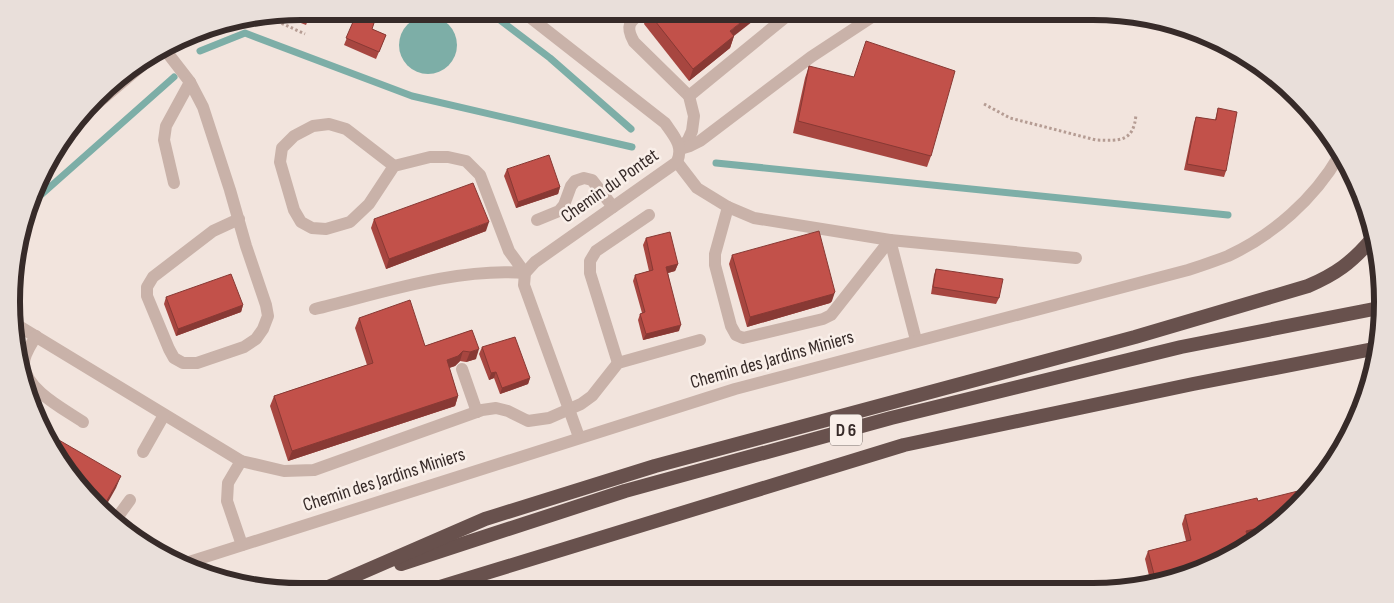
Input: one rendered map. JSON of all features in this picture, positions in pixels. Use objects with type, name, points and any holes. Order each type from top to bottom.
[{"type":"highway","points":[[338,583],[485,519],[655,466],[1135,337],[1308,286],[1333,275],[1352,260],[1368,243]]},
{"type":"highway","name":"D 6","points":[[349,583],[444,549],[625,491],[891,418],[1180,347],[1374,309]]},
{"type":"highway","name":"D 6","points":[[454,583],[904,445],[1193,384],[1370,350]]},
{"type":"highway","points":[[1193,384],[1368,359]]},
{"type":"street","name":"Chemin du Pontet","points":[[525,273],[535,262],[677,162],[680,155],[677,141],[665,123],[533,20]]},
{"type":"street","points":[[632,20],[628,28],[634,42],[689,96],[694,116],[692,131],[688,140],[680,149]]},
{"type":"street","points":[[689,96],[782,20]]},
{"type":"street","points":[[680,149],[700,141],[811,57],[867,20]]},
{"type":"street","points":[[168,54],[190,82],[202,106],[230,190],[268,316],[264,328],[256,339],[244,348],[198,363],[183,363],[174,358],[169,349],[146,296],[147,287],[153,277],[214,231],[239,220]]},
{"type":"street","points":[[174,183],[164,140],[166,126],[190,82]]},
{"type":"street","points":[[394,166],[346,130],[329,124],[313,126],[294,136],[282,148],[280,162],[294,210],[301,222],[312,228],[326,229],[350,222],[369,204],[394,166],[430,157],[448,157],[466,161],[480,175],[509,250],[525,273],[524,285],[579,437]]},
{"type":"street","name":"Chemin des Jardins Miniers","points":[[192,561],[735,389],[916,340],[1147,282],[1228,256],[1268,233],[1292,213],[1319,185],[1336,161]]},
{"type":"street","points":[[677,162],[697,188],[728,207],[754,218],[890,240],[1076,258]]},
{"type":"street","points":[[537,220],[559,211],[564,205],[571,186],[575,181],[584,178],[592,180],[613,207]]},
{"type":"street","points":[[728,207],[715,265],[730,326],[736,335],[743,338],[823,319],[832,315],[890,240]]},
{"type":"street","points":[[618,363],[590,273],[590,262],[596,251],[650,215]]},
{"type":"street","points":[[890,240],[916,340]]},
{"type":"street","points":[[315,309],[445,278],[500,271],[525,273]]},
{"type":"street","points":[[21,328],[241,461],[284,471],[314,470],[477,412],[496,408],[508,411],[528,421],[549,418],[581,404],[592,396],[618,363],[700,340]]},
{"type":"street","points":[[25,357],[26,352],[36,336]]},
{"type":"street","points":[[462,369],[477,412]]},
{"type":"street","points":[[33,386],[83,422]]},
{"type":"street","points":[[143,452],[164,415]]},
{"type":"street","points":[[241,461],[228,483],[227,502],[242,545]]},
{"type":"street","points":[[119,515],[130,500]]},
{"type":"path","points":[[277,21],[305,34]]},
{"type":"path","points":[[984,104],[1010,118],[1096,140],[1110,141],[1131,134],[1135,126],[1136,114]]},
{"type":"water","points":[[414,20],[442,20],[452,29],[456,39],[455,56],[439,72],[428,74],[417,72],[401,56],[399,45],[401,34]]},
{"type":"building","points":[[354,20],[367,20],[374,23],[372,29],[386,35],[379,52],[346,38]]},
{"type":"building","points":[[654,20],[744,20],[730,31],[734,36],[693,69]]},
{"type":"building","points":[[866,41],[955,71],[931,156],[798,121],[809,66],[854,77]]},
{"type":"building","points":[[1218,108],[1237,112],[1226,171],[1187,164],[1196,117],[1216,120]]},
{"type":"building","points":[[549,155],[560,187],[518,202],[507,169]]},
{"type":"building","points":[[473,183],[489,222],[389,259],[374,219]]},
{"type":"building","points":[[819,231],[835,292],[750,317],[732,255]]},
{"type":"building","points":[[670,232],[678,264],[666,267],[681,325],[646,334],[640,314],[645,312],[635,275],[653,270],[646,238]]},
{"type":"building","points":[[936,269],[1003,279],[999,298],[933,287]]},
{"type":"building","points":[[231,274],[243,305],[178,329],[166,297]]},
{"type":"building","points":[[410,300],[425,346],[472,330],[479,349],[470,352],[463,351],[458,356],[447,360],[458,396],[292,451],[274,396],[373,363],[359,318]]},
{"type":"building","points":[[515,337],[530,378],[502,388],[496,372],[491,373],[482,347]]},
{"type":"building","points":[[56,438],[121,476],[105,504],[78,473]]},
{"type":"building","points":[[1301,490],[1292,501],[1264,525],[1246,531],[1247,537],[1200,562],[1154,576],[1148,551],[1191,540],[1185,515],[1257,498],[1258,501]]},
{"type":"waterway","points":[[500,20],[550,58],[631,129]]},
{"type":"waterway","points":[[200,51],[245,33],[412,96],[632,147]]},
{"type":"waterway","points":[[41,195],[174,77]]},
{"type":"waterway","points":[[716,163],[1228,215]]}]
